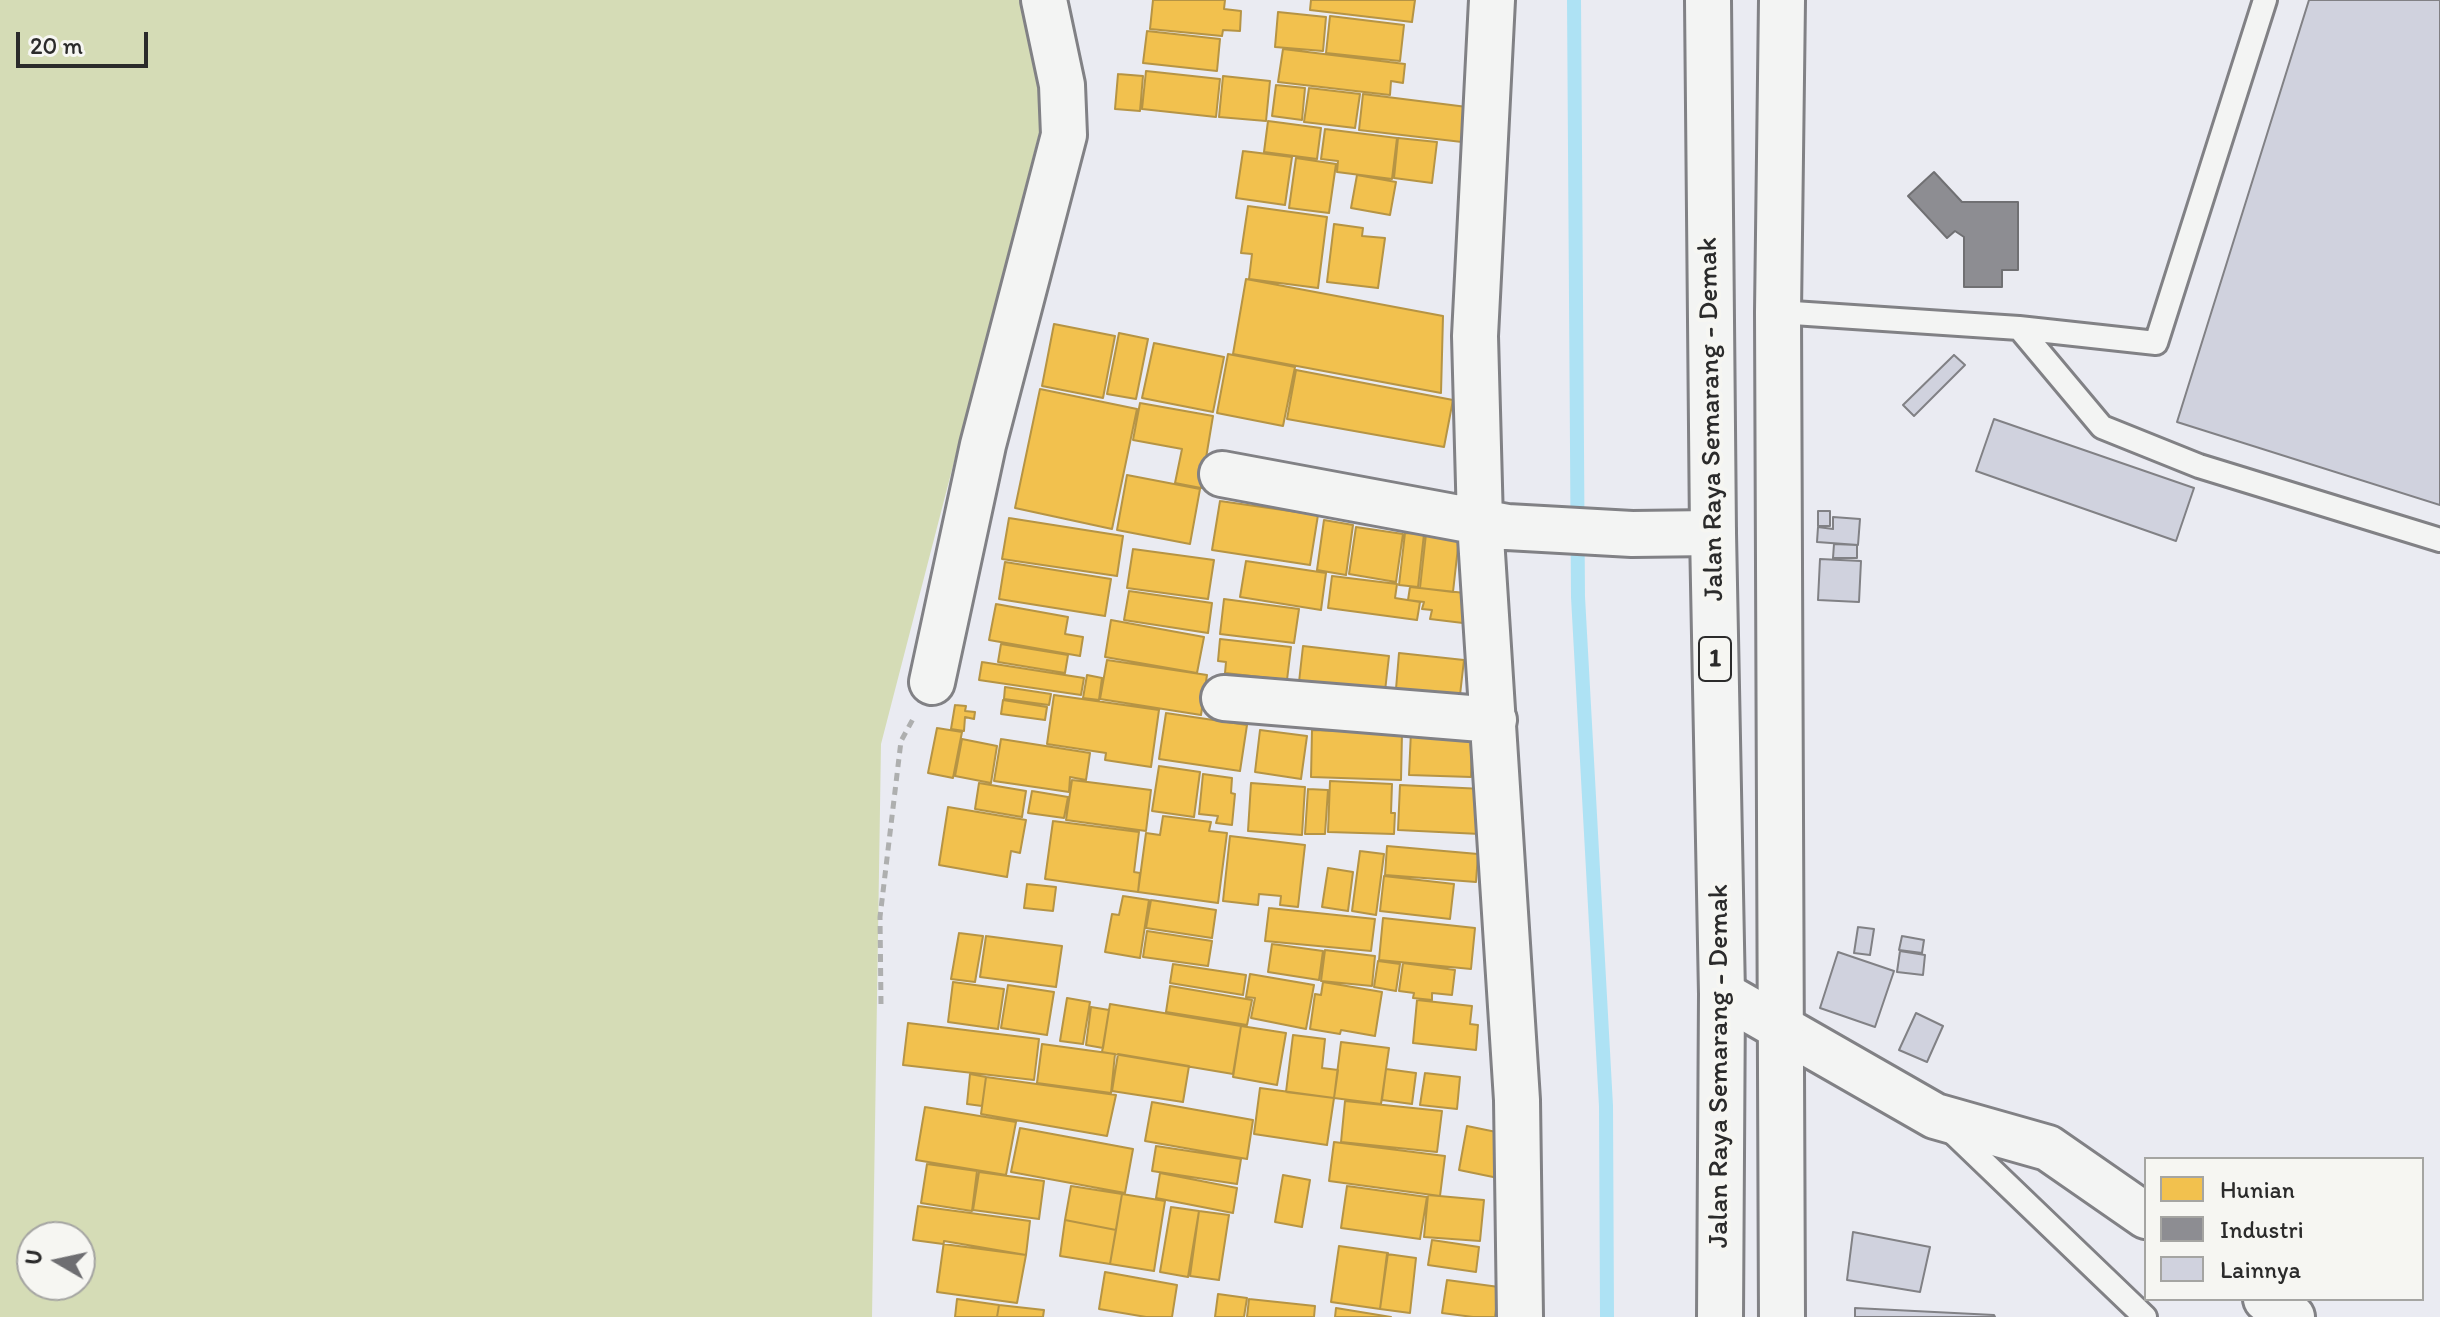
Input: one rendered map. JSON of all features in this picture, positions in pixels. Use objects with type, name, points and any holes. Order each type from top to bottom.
[{"type":"main road","points":[[932,682],[983,445],[1064,135],[1062,85],[1044,0]]},
{"type":"main road","points":[[1492,0],[1475,336],[1494,525],[1494,720],[1517,1100],[1520,1317]]},
{"type":"main road","name":"Jalan Raya Semarang - Demak","points":[[1708,0],[1713,533],[1722,994],[1720,1317]]},
{"type":"main road","points":[[1782,0],[1778,312],[1782,1317]]},
{"type":"main road","points":[[1222,474],[1494,525],[1632,534],[1713,533]]},
{"type":"main road","points":[[1224,698],[1494,720]]},
{"type":"main road","points":[[1722,994],[1935,1116],[2048,1148],[2144,1215]]},
{"type":"main road","points":[[2269,1301],[2292,1317]]},
{"type":"lane","points":[[1778,312],[2019,328],[2156,343],[2265,0]]},
{"type":"lane","points":[[2019,328],[2102,427],[2199,466],[2440,540]]},
{"type":"lane","points":[[1935,1116],[2145,1317]]},
{"type":"path","points":[[881,1004],[880,917],[901,741],[932,682]]},
{"type":"green space","points":[[0,0],[1035,0],[1053,79],[881,744],[872,1317],[0,1317]]},
{"type":"building: Hunian","points":[[1153,0],[1225,0],[1224,9],[1241,11],[1240,31],[1223,30],[1222,36],[1150,29]]},
{"type":"building: Hunian","points":[[1311,0],[1415,0],[1412,22],[1310,10]]},
{"type":"building: Hunian","points":[[1278,12],[1326,17],[1323,51],[1275,47]]},
{"type":"building: Hunian","points":[[1330,16],[1404,25],[1400,61],[1326,53]]},
{"type":"building: Hunian","points":[[1147,31],[1220,39],[1217,71],[1143,63]]},
{"type":"building: Hunian","points":[[1283,49],[1405,64],[1403,83],[1391,81],[1390,95],[1278,82]]},
{"type":"building: Hunian","points":[[1146,71],[1220,79],[1216,117],[1142,109]]},
{"type":"building: Hunian","points":[[1118,74],[1143,76],[1140,111],[1115,109]]},
{"type":"building: Hunian","points":[[1223,76],[1270,81],[1266,121],[1219,117]]},
{"type":"building: Hunian","points":[[1276,85],[1305,88],[1302,120],[1272,116]]},
{"type":"building: Hunian","points":[[1309,88],[1360,94],[1355,128],[1304,122]]},
{"type":"building: Hunian","points":[[1363,94],[1467,107],[1462,142],[1359,130]]},
{"type":"building: Hunian","points":[[1268,121],[1321,128],[1317,159],[1264,152]]},
{"type":"building: Hunian","points":[[1325,129],[1397,138],[1392,179],[1337,172],[1338,161],[1321,159]]},
{"type":"building: Hunian","points":[[1398,138],[1437,142],[1432,183],[1394,178]]},
{"type":"building: Hunian","points":[[1243,151],[1292,157],[1285,205],[1236,198]]},
{"type":"building: Hunian","points":[[1296,158],[1336,164],[1329,213],[1289,208]]},
{"type":"building: Hunian","points":[[1357,175],[1396,182],[1390,215],[1351,208]]},
{"type":"building: Hunian","points":[[1248,206],[1327,217],[1318,288],[1249,279],[1252,254],[1241,253]]},
{"type":"building: Hunian","points":[[1334,224],[1363,228],[1362,236],[1385,238],[1378,288],[1327,282]]},
{"type":"building: Hunian","points":[[1246,279],[1443,316],[1441,393],[1233,354]]},
{"type":"building: Hunian","points":[[1054,324],[1115,336],[1103,398],[1042,386]]},
{"type":"building: Hunian","points":[[1119,333],[1148,339],[1136,399],[1107,394]]},
{"type":"building: Hunian","points":[[1154,343],[1224,357],[1213,412],[1142,398]]},
{"type":"building: Hunian","points":[[1228,354],[1295,367],[1283,426],[1217,413]]},
{"type":"building: Hunian","points":[[1296,370],[1453,400],[1444,447],[1287,419]]},
{"type":"building: Hunian","points":[[1040,389],[1137,409],[1112,529],[1015,508]]},
{"type":"building: Hunian","points":[[1140,403],[1213,416],[1201,488],[1175,483],[1182,449],[1133,440]]},
{"type":"building: Hunian","points":[[1127,475],[1200,489],[1190,544],[1117,530]]},
{"type":"building: Hunian","points":[[1220,501],[1318,515],[1310,565],[1212,550]]},
{"type":"building: Hunian","points":[[1009,518],[1123,536],[1117,576],[1002,559]]},
{"type":"building: Hunian","points":[[1324,520],[1353,525],[1346,575],[1317,570]]},
{"type":"building: Hunian","points":[[1356,527],[1403,534],[1396,582],[1349,574]]},
{"type":"building: Hunian","points":[[1405,533],[1424,534],[1418,587],[1399,585]]},
{"type":"building: Hunian","points":[[1426,534],[1459,538],[1453,592],[1420,588]]},
{"type":"building: Hunian","points":[[1133,549],[1214,560],[1208,599],[1127,588]]},
{"type":"building: Hunian","points":[[1246,561],[1326,573],[1321,610],[1240,597]]},
{"type":"building: Hunian","points":[[1005,562],[1111,579],[1105,616],[999,599]]},
{"type":"building: Hunian","points":[[1332,576],[1397,584],[1395,598],[1420,602],[1417,620],[1328,608]]},
{"type":"building: Hunian","points":[[1410,587],[1465,593],[1463,623],[1430,619],[1432,610],[1422,609],[1424,602],[1408,600]]},
{"type":"building: Hunian","points":[[1129,591],[1212,603],[1208,633],[1124,620]]},
{"type":"building: Hunian","points":[[1224,599],[1299,609],[1294,643],[1220,634]]},
{"type":"building: Hunian","points":[[996,604],[1068,617],[1065,634],[1083,637],[1080,656],[989,640]]},
{"type":"building: Hunian","points":[[1111,620],[1204,637],[1197,673],[1105,657]]},
{"type":"building: Hunian","points":[[1220,639],[1291,647],[1287,680],[1225,673],[1226,662],[1218,661]]},
{"type":"building: Hunian","points":[[1001,644],[1068,655],[1065,673],[998,662]]},
{"type":"building: Hunian","points":[[1303,646],[1389,656],[1385,691],[1299,682]]},
{"type":"building: Hunian","points":[[1399,653],[1464,660],[1460,695],[1396,689]]},
{"type":"building: Hunian","points":[[1107,660],[1207,675],[1201,715],[1100,699]]},
{"type":"building: Hunian","points":[[982,662],[1084,678],[1081,695],[979,680]]},
{"type":"building: Hunian","points":[[1087,675],[1102,678],[1099,700],[1083,698]]},
{"type":"building: Hunian","points":[[1005,687],[1051,694],[1049,705],[1004,699]]},
{"type":"building: Hunian","points":[[1054,695],[1159,710],[1151,767],[1105,760],[1106,753],[1047,744]]},
{"type":"building: Hunian","points":[[1003,700],[1047,707],[1045,720],[1001,714]]},
{"type":"building: Hunian","points":[[955,705],[966,706],[965,711],[975,712],[974,719],[965,717],[964,731],[951,729]]},
{"type":"building: Hunian","points":[[1166,713],[1247,725],[1240,771],[1159,759]]},
{"type":"building: Hunian","points":[[937,728],[962,732],[953,778],[928,773]]},
{"type":"building: Hunian","points":[[1260,730],[1307,736],[1301,779],[1255,772]]},
{"type":"building: Hunian","points":[[1312,730],[1402,733],[1401,780],[1311,777]]},
{"type":"building: Hunian","points":[[1411,731],[1472,732],[1471,777],[1409,775]]},
{"type":"building: Hunian","points":[[962,739],[997,746],[991,783],[955,776]]},
{"type":"building: Hunian","points":[[1001,739],[1090,753],[1086,780],[1070,777],[1069,792],[994,781]]},
{"type":"building: Hunian","points":[[1159,766],[1200,772],[1194,817],[1152,811]]},
{"type":"building: Hunian","points":[[1203,774],[1232,778],[1231,793],[1235,794],[1232,825],[1216,823],[1218,816],[1199,814]]},
{"type":"building: Hunian","points":[[1072,780],[1151,790],[1146,831],[1066,820]]},
{"type":"building: Hunian","points":[[1330,781],[1392,784],[1394,834],[1328,832]]},
{"type":"building: Hunian","points":[[979,783],[1026,791],[1022,817],[975,809]]},
{"type":"building: Hunian","points":[[1251,783],[1305,787],[1302,835],[1248,831]]},
{"type":"building: Hunian","points":[[1400,785],[1483,789],[1480,834],[1398,830]]},
{"type":"building: Hunian","points":[[1308,789],[1328,790],[1325,834],[1305,834]]},
{"type":"building: Hunian","points":[[1032,791],[1068,797],[1064,818],[1028,813]]},
{"type":"building: Hunian","points":[[948,807],[1026,820],[1020,853],[1011,851],[1007,877],[939,865]]},
{"type":"building: Hunian","points":[[1163,816],[1211,822],[1209,831],[1227,833],[1218,903],[1138,892],[1146,833],[1160,835]]},
{"type":"building: Hunian","points":[[1053,821],[1139,832],[1134,872],[1140,873],[1138,892],[1045,879]]},
{"type":"building: Hunian","points":[[1230,836],[1305,845],[1298,907],[1280,905],[1281,896],[1259,894],[1258,905],[1223,901]]},
{"type":"building: Hunian","points":[[1387,846],[1478,854],[1476,882],[1385,875]]},
{"type":"building: Hunian","points":[[1360,851],[1384,854],[1376,915],[1352,911]]},
{"type":"building: Hunian","points":[[1328,868],[1353,872],[1348,911],[1322,907]]},
{"type":"building: Hunian","points":[[1384,876],[1454,884],[1450,919],[1380,911]]},
{"type":"building: Hunian","points":[[1027,884],[1056,887],[1053,911],[1024,908]]},
{"type":"building: Hunian","points":[[1123,896],[1149,900],[1140,958],[1105,952],[1112,914],[1119,915]]},
{"type":"building: Hunian","points":[[1151,900],[1216,910],[1212,938],[1146,928]]},
{"type":"building: Hunian","points":[[1269,908],[1375,919],[1371,951],[1265,941]]},
{"type":"building: Hunian","points":[[1383,918],[1475,928],[1471,969],[1379,960]]},
{"type":"building: Hunian","points":[[1147,931],[1212,941],[1208,966],[1143,957]]},
{"type":"building: Hunian","points":[[959,933],[983,936],[975,982],[951,979]]},
{"type":"building: Hunian","points":[[986,936],[1062,946],[1056,987],[980,977]]},
{"type":"building: Hunian","points":[[1272,944],[1323,951],[1319,980],[1268,972]]},
{"type":"building: Hunian","points":[[1325,950],[1375,956],[1372,986],[1321,981]]},
{"type":"building: Hunian","points":[[1378,961],[1400,964],[1396,991],[1374,987]]},
{"type":"building: Hunian","points":[[1403,963],[1455,970],[1452,995],[1432,993],[1432,1000],[1413,998],[1414,993],[1399,991]]},
{"type":"building: Hunian","points":[[1173,964],[1246,975],[1243,995],[1170,983]]},
{"type":"building: Hunian","points":[[1250,974],[1314,985],[1306,1029],[1251,1018],[1255,998],[1246,997]]},
{"type":"building: Hunian","points":[[953,982],[1004,989],[998,1029],[948,1022]]},
{"type":"building: Hunian","points":[[1323,982],[1382,992],[1375,1036],[1310,1029],[1315,994],[1321,995]]},
{"type":"building: Hunian","points":[[1008,985],[1054,992],[1047,1035],[1001,1028]]},
{"type":"building: Hunian","points":[[1170,986],[1252,1000],[1247,1025],[1166,1012]]},
{"type":"building: Hunian","points":[[1067,998],[1090,1002],[1083,1044],[1060,1041]]},
{"type":"building: Hunian","points":[[1417,1000],[1472,1006],[1470,1024],[1478,1025],[1476,1050],[1413,1043]]},
{"type":"building: Hunian","points":[[1110,1004],[1241,1026],[1233,1074],[1102,1052]]},
{"type":"building: Hunian","points":[[1091,1007],[1109,1010],[1103,1048],[1086,1045]]},
{"type":"building: Hunian","points":[[908,1023],[1039,1039],[1034,1080],[903,1065]]},
{"type":"building: Hunian","points":[[1241,1026],[1286,1033],[1277,1085],[1233,1077]]},
{"type":"building: Hunian","points":[[1293,1035],[1325,1039],[1322,1068],[1338,1070],[1334,1098],[1286,1092]]},
{"type":"building: Hunian","points":[[1341,1042],[1389,1048],[1381,1104],[1334,1098]]},
{"type":"building: Hunian","points":[[1042,1044],[1115,1054],[1111,1093],[1037,1083]]},
{"type":"building: Hunian","points":[[1118,1054],[1189,1066],[1183,1102],[1112,1091]]},
{"type":"building: Hunian","points":[[1386,1069],[1416,1073],[1412,1104],[1382,1100]]},
{"type":"building: Hunian","points":[[1425,1073],[1460,1077],[1457,1109],[1420,1105]]},
{"type":"building: Hunian","points":[[970,1074],[986,1077],[982,1106],[967,1104]]},
{"type":"building: Hunian","points":[[986,1077],[1116,1095],[1107,1136],[981,1114]]},
{"type":"building: Hunian","points":[[1260,1088],[1334,1098],[1327,1145],[1254,1134]]},
{"type":"building: Hunian","points":[[1345,1101],[1442,1111],[1437,1152],[1341,1142]]},
{"type":"building: Hunian","points":[[1152,1102],[1253,1120],[1247,1159],[1145,1141]]},
{"type":"building: Hunian","points":[[925,1107],[1016,1122],[1006,1175],[916,1160]]},
{"type":"building: Hunian","points":[[1467,1126],[1506,1134],[1498,1178],[1459,1170]]},
{"type":"building: Hunian","points":[[1020,1128],[1133,1149],[1125,1193],[1011,1172]]},
{"type":"building: Hunian","points":[[1334,1142],[1445,1156],[1440,1196],[1329,1181]]},
{"type":"building: Hunian","points":[[1156,1146],[1241,1159],[1237,1184],[1152,1171]]},
{"type":"building: Hunian","points":[[927,1164],[977,1171],[972,1211],[921,1203]]},
{"type":"building: Hunian","points":[[979,1172],[1044,1181],[1039,1219],[973,1210]]},
{"type":"building: Hunian","points":[[1160,1173],[1237,1188],[1233,1213],[1156,1198]]},
{"type":"building: Hunian","points":[[1283,1175],[1310,1180],[1302,1227],[1275,1222]]},
{"type":"building: Hunian","points":[[1071,1186],[1122,1194],[1116,1230],[1065,1220]]},
{"type":"building: Hunian","points":[[1347,1186],[1427,1197],[1420,1239],[1341,1228]]},
{"type":"building: Hunian","points":[[1122,1194],[1165,1201],[1154,1271],[1110,1264]]},
{"type":"building: Hunian","points":[[1428,1195],[1484,1200],[1480,1241],[1424,1237]]},
{"type":"building: Hunian","points":[[918,1206],[1030,1221],[1026,1255],[913,1240]]},
{"type":"building: Hunian","points":[[1171,1207],[1199,1211],[1188,1277],[1160,1272]]},
{"type":"building: Hunian","points":[[1199,1211],[1229,1215],[1219,1280],[1190,1276]]},
{"type":"building: Hunian","points":[[1065,1220],[1116,1230],[1110,1264],[1060,1256]]},
{"type":"building: Hunian","points":[[1432,1240],[1479,1247],[1476,1272],[1428,1265]]},
{"type":"building: Hunian","points":[[944,1241],[1026,1255],[1017,1303],[937,1292]]},
{"type":"building: Hunian","points":[[1339,1246],[1388,1253],[1380,1309],[1331,1302]]},
{"type":"building: Hunian","points":[[1387,1254],[1416,1258],[1410,1313],[1380,1309]]},
{"type":"building: Hunian","points":[[1105,1272],[1177,1285],[1172,1317],[1146,1317],[1099,1309]]},
{"type":"building: Hunian","points":[[1447,1280],[1499,1287],[1495,1317],[1442,1313]]},
{"type":"building: Hunian","points":[[1218,1294],[1247,1298],[1244,1317],[1215,1317]]},
{"type":"building: Hunian","points":[[957,1299],[999,1305],[997,1317],[955,1317]]},
{"type":"building: Hunian","points":[[1249,1299],[1315,1306],[1314,1317],[1247,1317]]},
{"type":"building: Hunian","points":[[999,1305],[1044,1310],[1043,1317],[997,1317]]},
{"type":"building: Hunian","points":[[1336,1308],[1391,1317],[1335,1317]]},
{"type":"building: Industri","points":[[1934,172],[1962,202],[2018,202],[2018,270],[2002,270],[2002,287],[1964,287],[1964,237],[1955,231],[1947,238],[1908,196]]},
{"type":"building: Lainnya","points":[[2309,0],[2440,0],[2440,505],[2177,422]]},
{"type":"building: Lainnya","points":[[1954,355],[1965,365],[1914,416],[1903,405]]},
{"type":"building: Lainnya","points":[[1994,419],[2194,488],[2176,541],[1976,471]]},
{"type":"building: Lainnya","points":[[1818,511],[1830,511],[1830,526],[1818,526]]},
{"type":"building: Lainnya","points":[[1833,517],[1860,519],[1858,545],[1817,542],[1818,527],[1833,529]]},
{"type":"building: Lainnya","points":[[1834,544],[1857,545],[1857,558],[1833,558]]},
{"type":"building: Lainnya","points":[[1820,559],[1861,561],[1859,602],[1818,600]]},
{"type":"building: Lainnya","points":[[1858,927],[1874,929],[1870,955],[1854,953]]},
{"type":"building: Lainnya","points":[[1902,936],[1924,940],[1922,953],[1899,950]]},
{"type":"building: Lainnya","points":[[1900,951],[1925,955],[1923,975],[1897,972]]},
{"type":"building: Lainnya","points":[[1838,952],[1894,971],[1875,1027],[1820,1008]]},
{"type":"building: Lainnya","points":[[1916,1013],[1943,1026],[1927,1062],[1899,1050]]},
{"type":"building: Lainnya","points":[[1853,1232],[1930,1247],[1920,1292],[1847,1280]]},
{"type":"building: Lainnya","points":[[1855,1308],[1994,1315],[1995,1317],[1855,1317]]},
{"type":"waterway","points":[[1574,0],[1578,597],[1606,1106],[1607,1317]]}]
